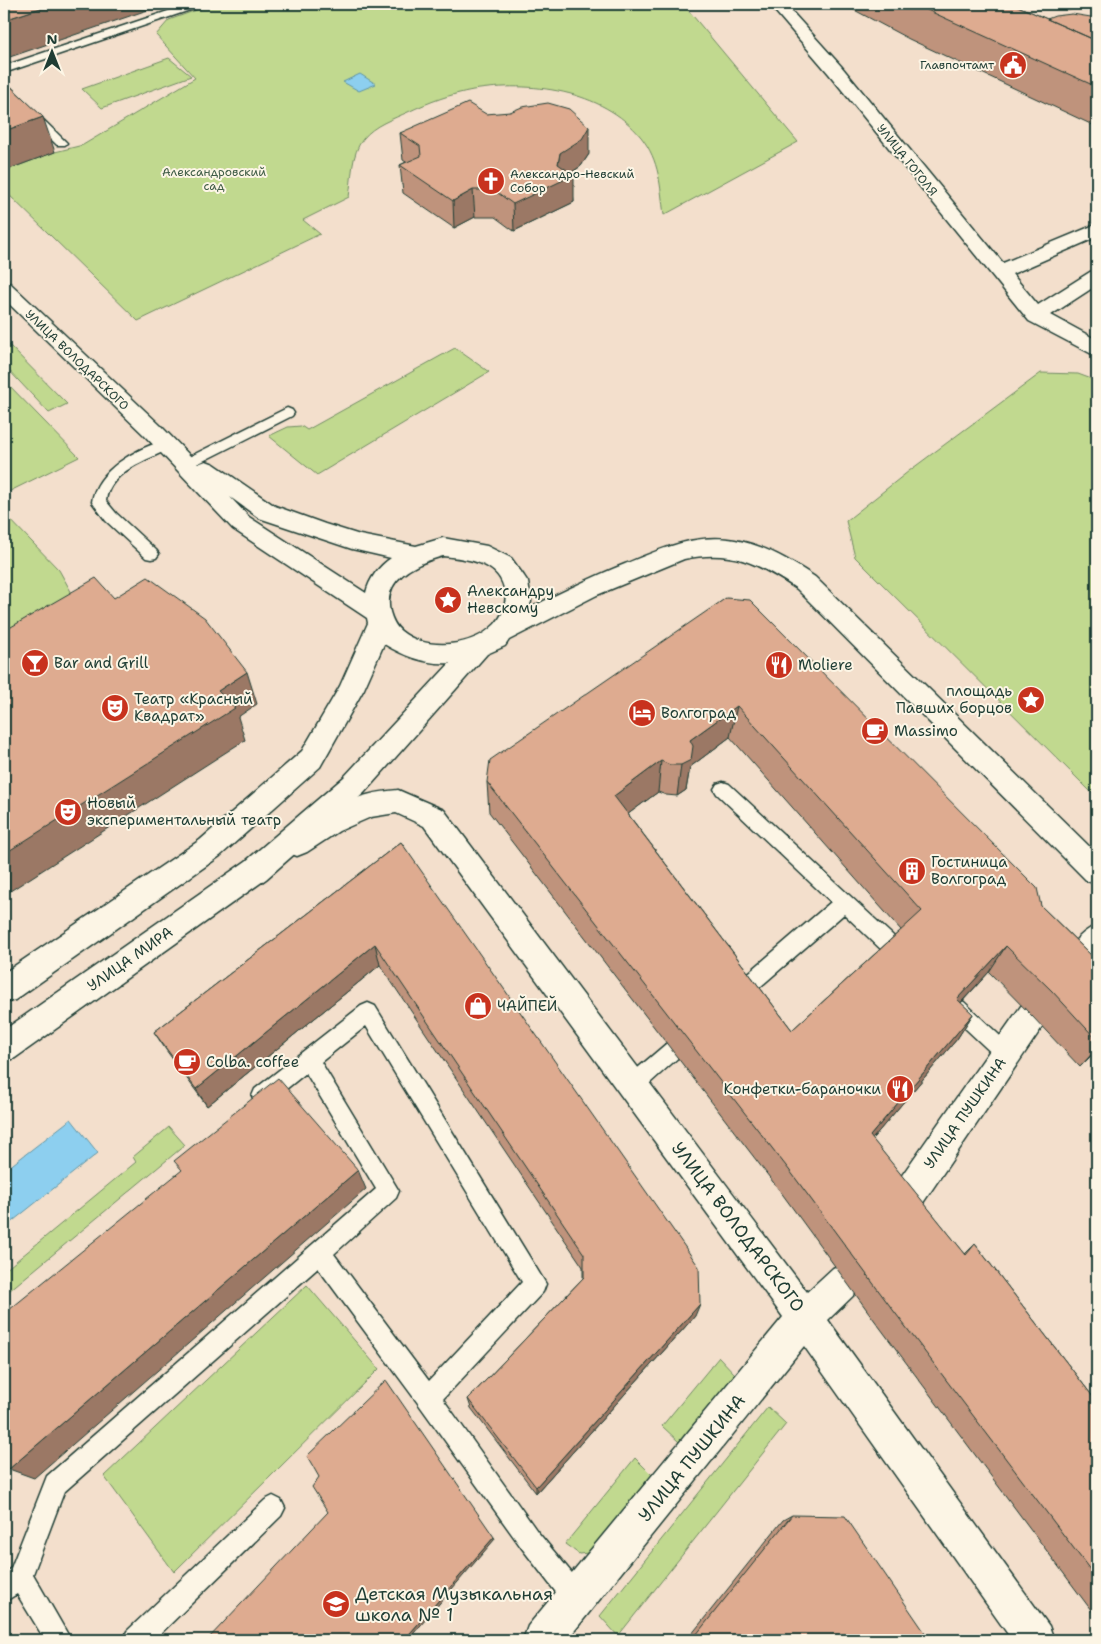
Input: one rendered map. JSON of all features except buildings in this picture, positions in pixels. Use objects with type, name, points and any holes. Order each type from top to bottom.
[{"type":"street","name":"УЛИЦА ГОГОЛЯ","points":[[777,4],[835,70],[1036,316]]},
{"type":"street","points":[[999,272],[1097,230]]},
{"type":"street","points":[[1097,276],[1036,316],[1097,348]]},
{"type":"street","name":"УЛИЦА ВОЛОДАРСКОГО","points":[[4,288],[159,438]]},
{"type":"street","points":[[159,438],[268,512],[342,538],[414,554]]},
{"type":"street","points":[[4,990],[210,848],[311,759],[351,689],[378,618],[375,599],[379,585],[387,573],[399,562],[414,554],[443,547],[465,548],[485,554],[507,568],[518,589],[519,606],[512,622],[503,632],[492,641],[478,648],[460,653],[440,654],[404,645],[390,635],[378,618],[241,524],[159,438]]},
{"type":"street","points":[[503,632],[588,589],[679,551],[716,546],[735,548],[754,554],[783,568],[806,583],[1097,872]]},
{"type":"street","points":[[256,870],[354,785],[478,648]]},
{"type":"street","name":"УЛИЦА ВОЛОДАРСКОГО","points":[[256,870],[329,824],[367,806],[398,801],[434,818],[805,1318],[1035,1640]]},
{"type":"street","name":"УЛИЦА МИРА","points":[[4,1048],[256,870]]},
{"type":"street","points":[[1065,976],[1097,938]]},
{"type":"street","name":"УЛИЦА ПУШКИНА","points":[[898,1210],[1032,1016]]},
{"type":"street","name":"УЛИЦА ПУШКИНА","points":[[542,1640],[805,1318],[845,1280]]},
{"type":"lane","points":[[4,70],[198,4]]},
{"type":"lane","points":[[4,88],[61,143]]},
{"type":"lane","points":[[194,460],[287,413]]},
{"type":"lane","points":[[151,554],[111,517],[99,502],[100,490],[108,478],[159,438]]},
{"type":"lane","points":[[723,789],[895,950]]},
{"type":"lane","points":[[738,994],[844,902]]},
{"type":"lane","points":[[956,1008],[1006,1054]]},
{"type":"lane","points":[[250,1106],[368,1012],[534,1284],[428,1398]]},
{"type":"lane","points":[[633,1086],[673,1050]]},
{"type":"lane","points":[[59,1640],[12,1583],[55,1484],[389,1191],[308,1059]]},
{"type":"lane","points":[[319,1252],[428,1398],[529,1540],[576,1598]]},
{"type":"lane","points":[[136,1640],[273,1508]]},
{"type":"green space","name":"Александровский сад","points":[[213,4],[683,4],[798,142],[664,215],[658,174],[652,155],[641,137],[625,121],[606,108],[563,92],[540,88],[495,87],[457,94],[432,102],[390,120],[367,134],[356,152],[349,197],[303,220],[320,234],[138,321],[4,190],[4,171],[55,152],[83,145],[195,78],[156,35],[169,20]]},
{"type":"green space","points":[[169,58],[191,76],[102,108],[82,89]]},
{"type":"green space","points":[[4,340],[67,404],[49,413],[4,365]]},
{"type":"green space","points":[[455,348],[489,372],[317,475],[269,436],[288,427],[301,426],[307,430]]},
{"type":"green space","name":"площадь Павших борцов","points":[[1041,373],[1078,374],[1097,381],[1097,798],[855,557],[846,521],[909,471]]},
{"type":"green space","points":[[4,380],[79,457],[4,494]]},
{"type":"green space","points":[[4,513],[59,570],[89,624],[4,674]]},
{"type":"green space","points":[[169,1127],[185,1145],[4,1295],[4,1271],[136,1162],[133,1157]]},
{"type":"green space","points":[[307,1285],[379,1369],[174,1572],[104,1476]]},
{"type":"green space","points":[[719,1357],[735,1374],[679,1442],[662,1426]]},
{"type":"green space","points":[[768,1407],[786,1424],[618,1636],[600,1616]]},
{"type":"green space","points":[[635,1458],[652,1475],[588,1553],[579,1554],[565,1544]]},
{"type":"water","points":[[360,74],[376,84],[359,91],[343,82]]},
{"type":"water","points":[[71,1119],[98,1153],[4,1228],[4,1171]]},
{"type":"place","name":"Главпочтамт","points":[[1013,65]]},
{"type":"place","name":"Александро-Невский Собор","points":[[491,181]]},
{"type":"place","name":"Александру Невскому","points":[[448,600]]},
{"type":"place","name":"Bar and Grill","points":[[35,663]]},
{"type":"place","name":"Moliere","points":[[779,665]]},
{"type":"place","name":"площадь Павших борцов","points":[[1031,700]]},
{"type":"place","name":"Театр «Красный Квадрат»","points":[[115,708]]},
{"type":"place","name":"Волгоград","points":[[642,713]]},
{"type":"place","name":"Massimo","points":[[875,731]]},
{"type":"place","name":"Новый экспериментальный театр","points":[[68,812]]},
{"type":"place","name":"Гостиница Волгоград","points":[[912,871]]},
{"type":"place","name":"ЧАЙПЕЙ","points":[[478,1006]]},
{"type":"place","name":"Colba. coffee","points":[[187,1062]]},
{"type":"place","name":"Конфетки-бараночки","points":[[900,1089]]},
{"type":"place","name":"Детская Музыкальная школа № 1","points":[[336,1604]]}]
